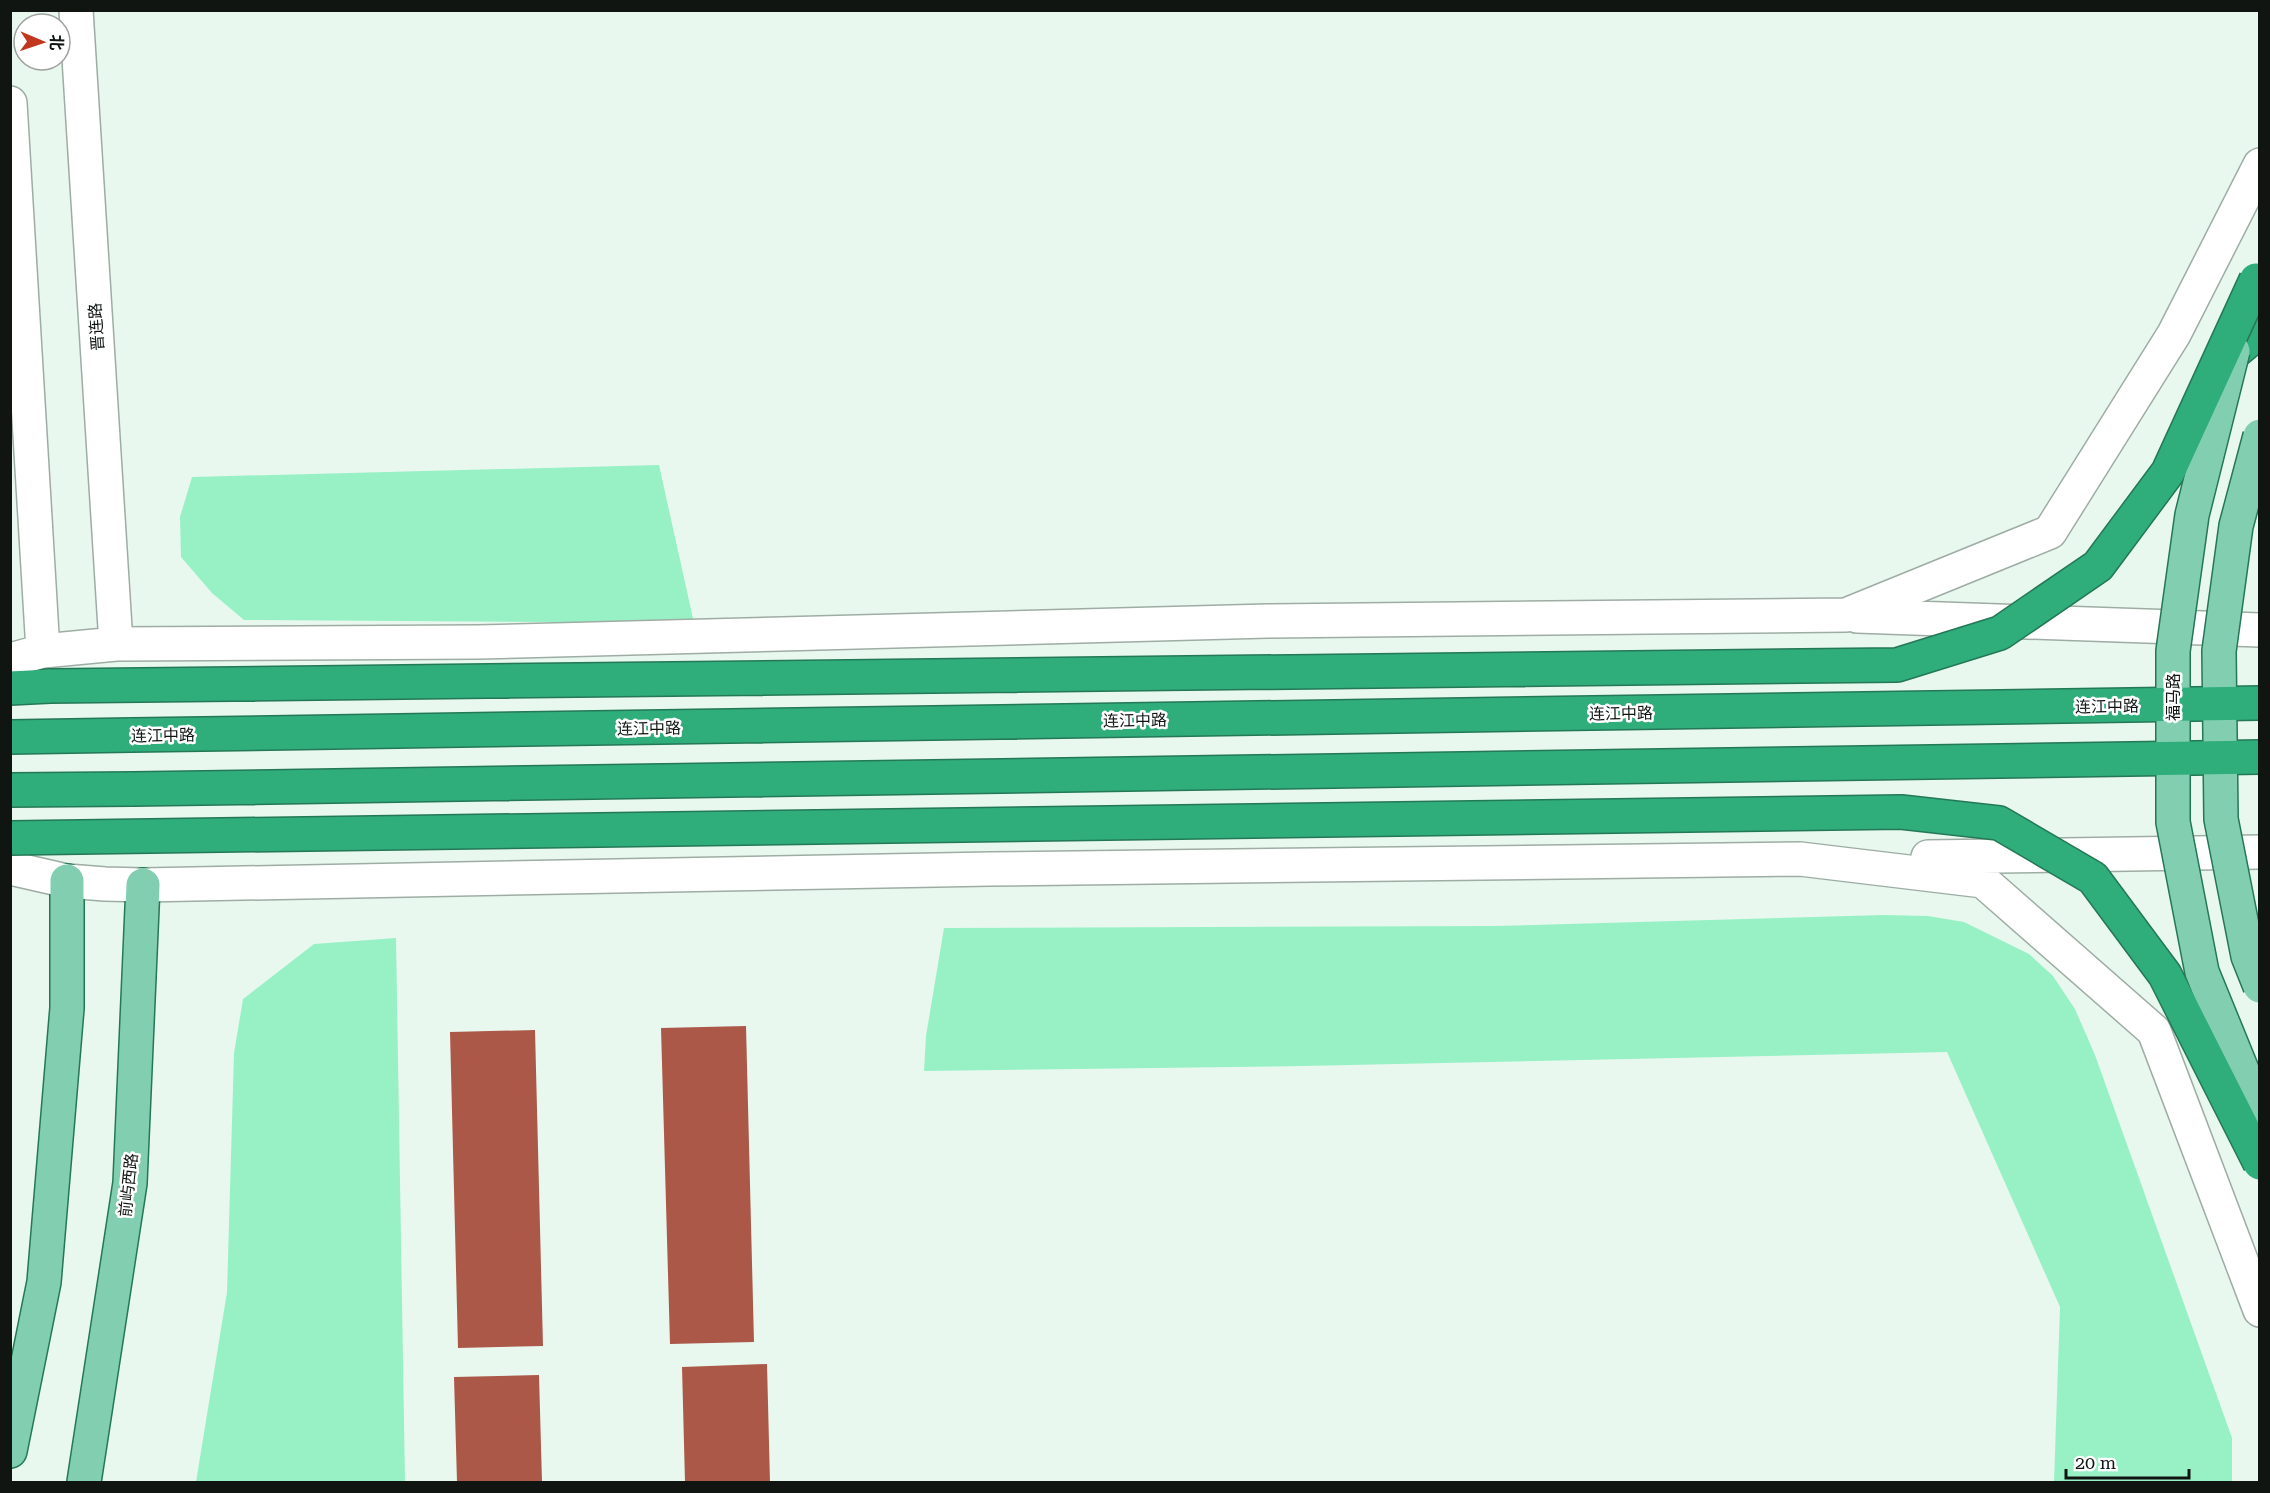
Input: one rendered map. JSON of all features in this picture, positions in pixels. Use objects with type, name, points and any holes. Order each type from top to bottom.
[{"type":"highway","points":[[10,688],[1897,665],[2000,633],[2098,567],[2168,472],[2258,276]]},
{"type":"highway","points":[[2232,354],[2259,331]]},
{"type":"highway","name":"连江中路","points":[[10,737],[2259,703]]},
{"type":"highway","points":[[10,790],[2259,757]]},
{"type":"highway","points":[[10,838],[1901,812],[1999,823],[2093,878],[2166,975],[2259,1163]]},
{"type":"main road","name":"晋连路","points":[[76,10],[116,644]]},
{"type":"main road","points":[[10,103],[42,651]]},
{"type":"main road","points":[[1846,615],[2050,532],[2174,333],[2259,165]]},
{"type":"main road","name":"福马路","points":[[2256,1104],[2202,972],[2173,822],[2173,651],[2192,515],[2232,354],[2258,276]]},
{"type":"main road","points":[[2259,436],[2236,526],[2219,663],[2221,819],[2248,956],[2259,986]]},
{"type":"main road","points":[[10,660],[42,651],[116,644],[478,642],[1268,621],[1846,615],[2259,630]]},
{"type":"main road","points":[[10,868],[67,881],[143,885],[1037,868],[2259,852]]},
{"type":"main road","points":[[1800,859],[1983,881],[2154,1031],[2259,1310]]},
{"type":"main road","points":[[10,1451],[44,1282],[67,1008],[67,881]]},
{"type":"main road","name":"前屿西路","points":[[84,1482],[130,1183],[143,885]]},
{"type":"green space","points":[[659,465],[694,623],[244,620],[212,593],[181,557],[180,517],[192,477]]},
{"type":"green space","points":[[1884,915],[1928,916],[1964,922],[2029,954],[2053,976],[2075,1009],[2095,1055],[2232,1438],[2232,1482],[2054,1482],[2060,1307],[1947,1052],[1303,1066],[924,1071],[926,1036],[944,928],[1496,926]]},
{"type":"green space","points":[[396,938],[405,1482],[196,1482],[227,1292],[234,1053],[243,999],[314,944]]},
{"type":"building","points":[[746,1026],[754,1342],[670,1344],[661,1028]]},
{"type":"building","points":[[535,1030],[543,1346],[458,1348],[450,1032]]},
{"type":"building","points":[[767,1364],[770,1482],[685,1482],[682,1367]]},
{"type":"building","points":[[539,1375],[542,1482],[457,1482],[454,1377]]}]
